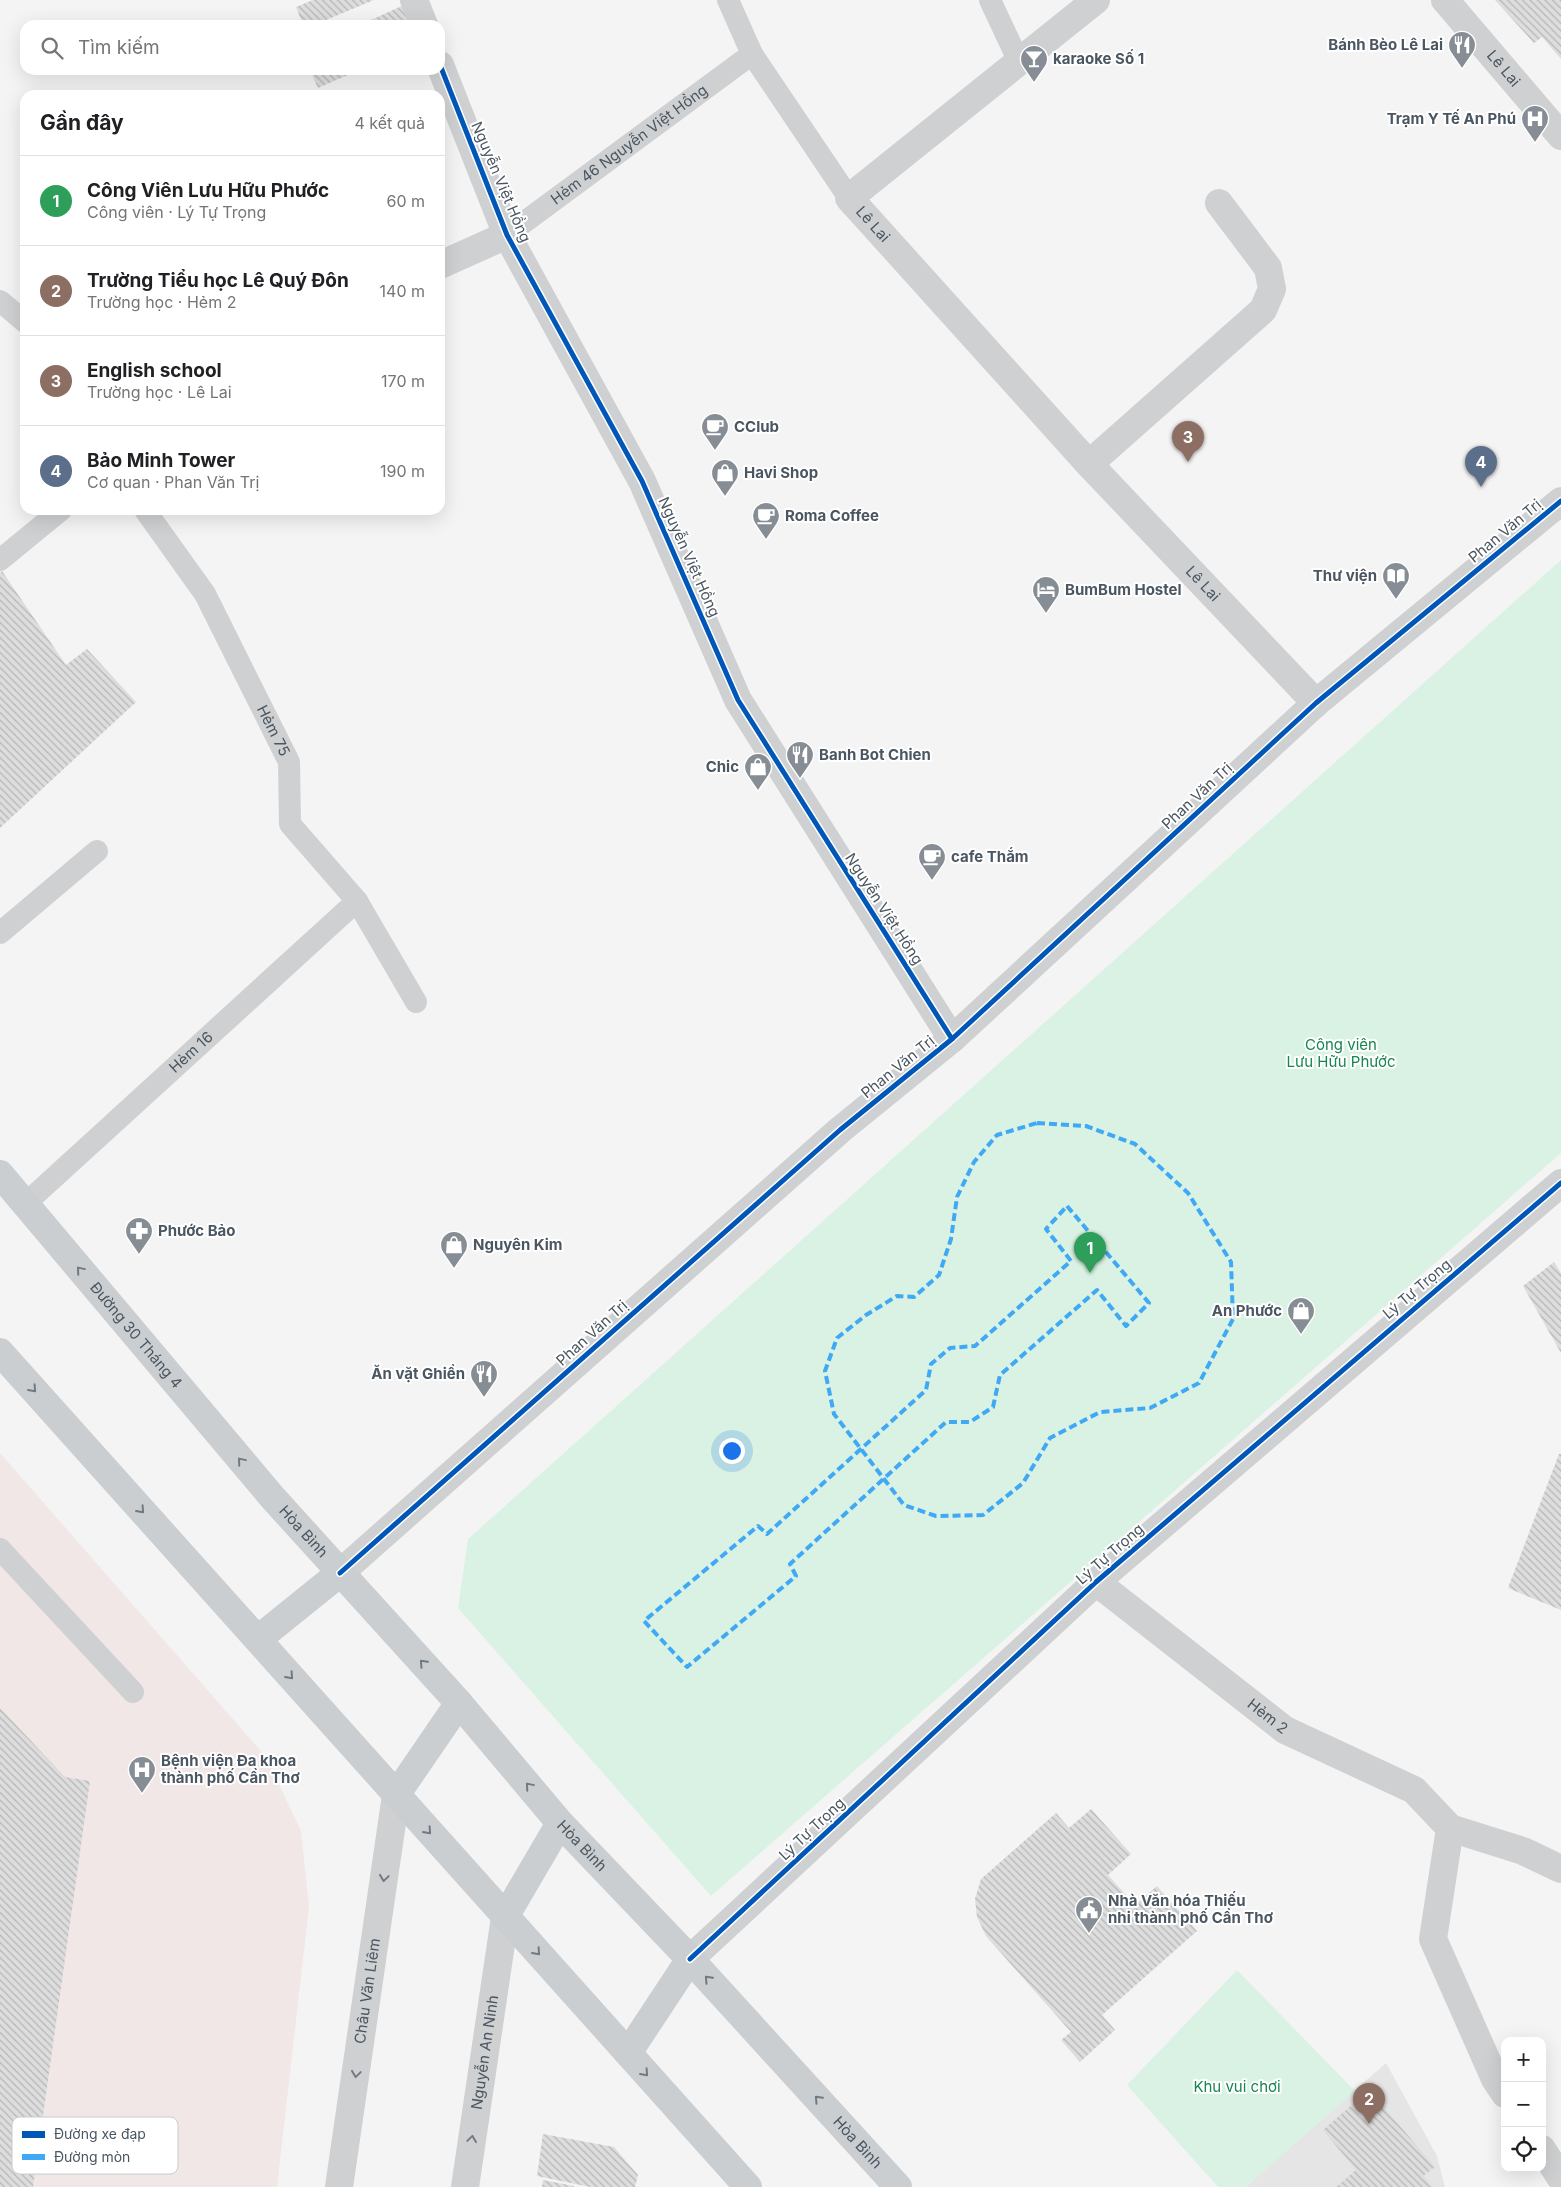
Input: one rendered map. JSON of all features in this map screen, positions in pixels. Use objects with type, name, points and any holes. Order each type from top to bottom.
[{"type":"main road","name":"Đường 30 Tháng 4","points":[[0,1174],[273,1498]]},
{"type":"main road","points":[[0,1352],[748,2187]]},
{"type":"main road","name":"Hòa Bình","points":[[273,1498],[459,1703],[560,1823],[690,1960],[898,2187]]},
{"type":"main road","points":[[258,1639],[340,1573]]},
{"type":"main road","points":[[396,1795],[459,1703]]},
{"type":"main road","points":[[505,1917],[560,1823]]},
{"type":"main road","points":[[628,2053],[690,1960]]},
{"type":"street","points":[[414,0],[422,20]]},
{"type":"street","name":"Lê Lai","points":[[1096,0],[849,198],[1089,464],[1316,703]]},
{"type":"street","name":"Lê Lai","points":[[1445,0],[1561,136]]},
{"type":"street","name":"Nguyễn Việt Hồng","points":[[444,75],[507,235],[642,481],[738,700],[952,1040]]},
{"type":"street","points":[[1089,464],[1263,310],[1272,289],[1268,268],[1219,203]]},
{"type":"street","points":[[445,263],[507,235]]},
{"type":"street","name":"Phan Văn Trị","points":[[340,1573],[840,1130],[952,1040],[1316,703],[1561,501]]},
{"type":"street","name":"Lý Tự Trọng","points":[[690,1960],[1096,1582],[1561,1183]]},
{"type":"street","name":"Hẻm 2","points":[[1096,1582],[1285,1730],[1414,1790],[1450,1828],[1523,1851],[1561,1869]]},
{"type":"street","name":"Châu Văn Liêm","points":[[339,2187],[396,1795]]},
{"type":"street","points":[[1450,1828],[1433,1939],[1495,2079],[1501,2088]]},
{"type":"street","name":"Nguyễn An Ninh","points":[[465,2187],[505,1917]]},
{"type":"street","points":[[1546,2155],[1560,2177]]},
{"type":"lane","points":[[728,0],[752,54],[849,198]]},
{"type":"lane","points":[[990,0],[1019,62]]},
{"type":"lane","name":"Hẻm 46 Nguyễn Việt Hồng","points":[[507,235],[752,54]]},
{"type":"lane","points":[[0,301],[20,318]]},
{"type":"lane","points":[[0,560],[55,515]]},
{"type":"lane","name":"Hẻm 75","points":[[150,515],[205,594],[289,762],[290,824],[357,901],[416,1002]]},
{"type":"lane","points":[[0,933],[97,851]]},
{"type":"lane","name":"Hẻm 16","points":[[25,1204],[357,901]]},
{"type":"lane","points":[[0,1549],[133,1692]]},
{"type":"shaded area","name":"Bệnh viện Đa khoa thành phố Cần Thơ","points":[[0,1453],[266,1757],[301,1831],[309,1907],[277,2187],[0,2187]]},
{"type":"shaded area","points":[[1386,2063],[1437,2156],[1445,2187],[1245,2187]]},
{"type":"green space","name":"Công viên Lưu Hữu Phước","points":[[1561,560],[1561,1153],[711,1896],[458,1608],[468,1539]]},
{"type":"green space","name":"Khu vui chơi","points":[[1237,1970],[1355,2091],[1245,2187],[1218,2187],[1127,2085]]},
{"type":"building","points":[[313,0],[374,0],[326,20],[301,20],[296,7]]},
{"type":"building","points":[[1495,0],[1561,0],[1561,59],[1542,37],[1534,43]]},
{"type":"building","points":[[404,5],[407,20],[371,20]]},
{"type":"building","points":[[312,75],[348,75],[318,88]]},
{"type":"building","points":[[2,571],[66,665],[87,649],[136,702],[0,828],[0,573]]},
{"type":"building","points":[[1554,1262],[1561,1273],[1561,1353],[1523,1286]]},
{"type":"building","points":[[1559,1454],[1561,1454],[1561,1610],[1508,1588]]},
{"type":"building","points":[[0,1708],[65,1777],[90,1781],[43,2117],[12,2117],[12,2174],[35,2174],[33,2187],[0,2187]]},
{"type":"building","name":"Nhà Văn hóa Thiếu nhi thành phố Cần Thơ","points":[[1091,1809],[1131,1854],[1108,1875],[1135,1905],[1157,1886],[1197,1931],[1102,2015],[1115,2030],[1080,2062],[1061,2040],[1071,2032],[986,1936],[977,1917],[975,1899],[981,1879],[1056,1813],[1069,1828]]},
{"type":"building","points":[[1369,2090],[1435,2167],[1423,2176],[1433,2187],[1336,2187],[1356,2170],[1323,2130]]},
{"type":"building","points":[[543,2134],[614,2147],[638,2175],[635,2187],[590,2187],[537,2176]]},
{"type":"building","points":[[543,2180],[574,2186],[574,2187],[542,2187]]},
{"type":"marked path","points":[[1037,1123],[1086,1126],[1135,1144],[1188,1193],[1231,1262],[1233,1319],[1199,1383],[1150,1408],[1100,1412],[1050,1438],[1023,1483],[983,1515],[936,1516],[904,1505],[834,1414],[825,1371],[837,1338],[866,1315],[897,1296],[914,1297],[939,1275],[951,1239],[957,1197],[974,1162],[997,1135],[1037,1123]]},
{"type":"marked path","points":[[1067,1206],[1149,1303],[1126,1326],[1097,1290],[1000,1375],[993,1407],[970,1422],[946,1422],[790,1564],[796,1576],[687,1667],[644,1621],[758,1526],[767,1534],[926,1390],[931,1364],[950,1348],[975,1346],[1071,1261],[1046,1229],[1067,1206]]},
{"type":"cycle path","points":[[444,75],[507,235],[642,481],[738,700],[952,1039]]},
{"type":"cycle path","points":[[340,1573],[840,1130],[952,1039],[1316,703],[1561,501]]},
{"type":"cycle path","points":[[690,1959],[1096,1582],[1561,1183]]},
{"type":"place","name":"Bánh Bèo Lê Lai","points":[[1462,69]]},
{"type":"place","name":"karaoke Số 1","points":[[1034,83]]},
{"type":"place","name":"Trạm Y Tế An Phú","points":[[1535,143]]},
{"type":"place","name":"CClub","points":[[715,451]]},
{"type":"place","name":"English school","points":[[1188,462]]},
{"type":"place","name":"Bảo Minh Tower","points":[[1481,487]]},
{"type":"place","name":"Havi Shop","points":[[725,497]]},
{"type":"place","name":"Roma Coffee","points":[[766,540]]},
{"type":"place","name":"Thư viện","points":[[1396,600]]},
{"type":"place","name":"BumBum Hostel","points":[[1046,614]]},
{"type":"place","name":"Banh Bot Chien","points":[[800,779]]},
{"type":"place","name":"Chic","points":[[758,791]]},
{"type":"place","name":"cafe Thắm","points":[[932,881]]},
{"type":"place","name":"Phước Bảo","points":[[139,1255]]},
{"type":"place","name":"Nguyên Kim","points":[[454,1269]]},
{"type":"place","name":"Công Viên Lưu Hữu Phước","points":[[1090,1273]]},
{"type":"place","name":"An Phước","points":[[1301,1335]]},
{"type":"place","name":"Ăn vặt Ghiền","points":[[484,1398]]},
{"type":"place","name":"Bệnh viện Đa khoa thành phố Cần Thơ","points":[[142,1794]]},
{"type":"place","name":"Nhà Văn hóa Thiếu nhi thành phố Cần Thơ","points":[[1089,1934]]},
{"type":"place","name":"Trường Tiểu học Lê Quý Đôn","points":[[1369,2124]]}]
